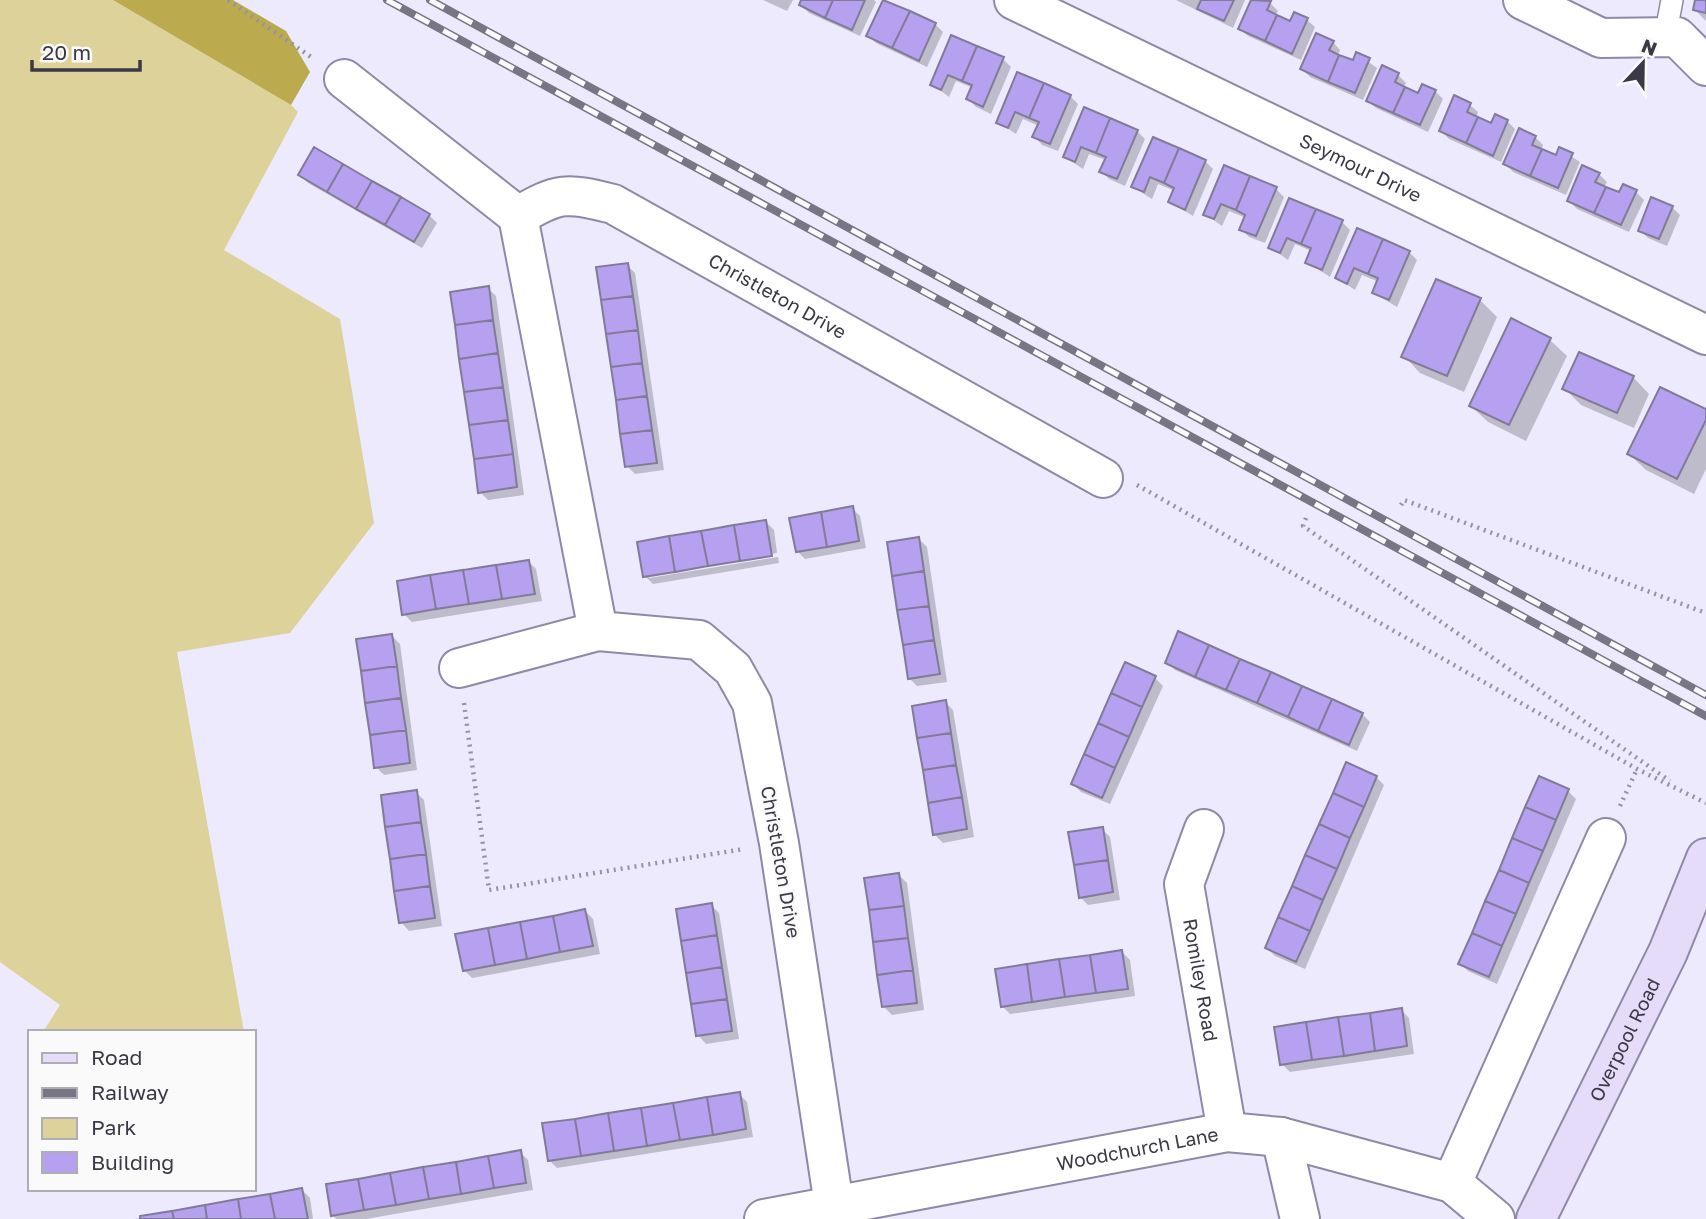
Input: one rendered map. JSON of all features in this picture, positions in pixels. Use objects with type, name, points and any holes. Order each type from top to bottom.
[{"type":"main road","name":"Overpool Road","points":[[1536,1219],[1668,952],[1706,858]]},
{"type":"street","name":"Seymour Drive","points":[[1013,0],[1706,335]]},
{"type":"street","points":[[1523,0],[1601,38],[1677,37],[1706,66]]},
{"type":"street","points":[[344,79],[517,216],[598,631]]},
{"type":"street","name":"Christleton Drive","points":[[517,216],[554,196],[587,197],[612,204],[1103,478]]},
{"type":"street","name":"Christleton Drive","points":[[459,668],[598,631],[699,640],[733,669],[752,703],[779,843],[834,1205]]},
{"type":"street","name":"Romiley Road","points":[[1204,829],[1184,884],[1227,1132]]},
{"type":"street","points":[[1452,1183],[1606,838]]},
{"type":"street","name":"Woodchurch Lane","points":[[764,1219],[1227,1132],[1281,1137],[1452,1183],[1496,1219]]},
{"type":"street","points":[[1281,1137],[1300,1219]]},
{"type":"lane","points":[[1665,37],[1672,0]]},
{"type":"path","points":[[228,0],[344,79]]},
{"type":"path","points":[[1103,478],[1129,480],[1637,769],[1706,803]]},
{"type":"path","points":[[1401,505],[1404,500],[1706,613]]},
{"type":"path","points":[[1306,518],[1303,526],[1679,788]]},
{"type":"path","points":[[459,668],[489,890],[779,843]]},
{"type":"green space","points":[[0,0],[113,0],[291,105],[298,112],[224,250],[340,319],[374,523],[290,633],[177,652],[244,1030],[44,1030],[60,1005],[0,962]]},
{"type":"shaded area","points":[[113,0],[233,0],[286,31],[310,72],[291,105]]},
{"type":"building","points":[[801,0],[833,0],[825,18],[799,5]]},
{"type":"building","points":[[833,0],[865,0],[852,30],[825,18]]},
{"type":"building","points":[[883,0],[910,11],[892,48],[866,36]]},
{"type":"building","points":[[1201,0],[1234,0],[1224,21],[1197,9]]},
{"type":"building","points":[[1251,0],[1271,1],[1267,10],[1277,15],[1265,41],[1238,29]]},
{"type":"building","points":[[1695,0],[1706,0],[1706,13],[1693,10]]},
{"type":"building","points":[[910,11],[936,23],[919,61],[892,48]]},
{"type":"building","points":[[1294,12],[1308,18],[1292,54],[1265,41],[1277,15],[1290,21]]},
{"type":"building","points":[[1316,33],[1334,41],[1329,50],[1339,55],[1328,82],[1300,69]]},
{"type":"building","points":[[951,35],[977,46],[962,81],[948,75],[941,90],[930,85]]},
{"type":"building","points":[[977,46],[1004,57],[983,107],[966,99],[972,85],[962,81]]},
{"type":"building","points":[[1356,52],[1370,58],[1355,93],[1328,82],[1339,55],[1353,60]]},
{"type":"building","points":[[1382,65],[1399,73],[1395,82],[1405,87],[1393,113],[1366,101]]},
{"type":"building","points":[[1017,72],[1044,83],[1029,118],[1015,112],[1008,128],[996,123]]},
{"type":"building","points":[[1044,83],[1071,95],[1050,144],[1032,137],[1039,122],[1029,118]]},
{"type":"building","points":[[1422,84],[1436,90],[1420,125],[1393,113],[1405,87],[1418,93]]},
{"type":"building","points":[[1454,95],[1471,103],[1467,112],[1478,117],[1466,143],[1439,131]]},
{"type":"building","points":[[1084,107],[1110,118],[1096,153],[1081,147],[1075,162],[1063,157]]},
{"type":"building","points":[[1495,114],[1508,120],[1493,156],[1466,143],[1478,117],[1491,123]]},
{"type":"building","points":[[1110,118],[1138,130],[1117,179],[1099,172],[1106,157],[1096,153]]},
{"type":"building","points":[[1519,128],[1536,136],[1532,145],[1542,149],[1530,176],[1503,164]]},
{"type":"building","points":[[1153,137],[1179,148],[1164,183],[1150,177],[1144,192],[1131,187]]},
{"type":"building","points":[[314,147],[343,164],[327,192],[298,175]]},
{"type":"building","points":[[1559,147],[1573,153],[1558,188],[1530,176],[1542,149],[1556,155]]},
{"type":"building","points":[[1179,148],[1206,160],[1185,210],[1168,202],[1174,188],[1164,183]]},
{"type":"building","points":[[343,164],[372,181],[356,209],[327,192]]},
{"type":"building","points":[[1224,165],[1250,176],[1236,210],[1221,204],[1214,219],[1203,215]]},
{"type":"building","points":[[1582,165],[1600,173],[1595,182],[1606,187],[1594,213],[1567,201]]},
{"type":"building","points":[[1250,176],[1277,187],[1256,236],[1239,230],[1245,215],[1236,210]]},
{"type":"building","points":[[372,181],[401,197],[385,225],[356,209]]},
{"type":"building","points":[[1623,184],[1637,190],[1621,225],[1594,213],[1606,187],[1619,192]]},
{"type":"building","points":[[401,197],[430,214],[414,242],[385,225]]},
{"type":"building","points":[[1651,197],[1673,206],[1659,239],[1638,231]]},
{"type":"building","points":[[1289,198],[1316,209],[1301,244],[1287,238],[1280,253],[1268,248]]},
{"type":"building","points":[[1316,209],[1343,220],[1322,270],[1305,263],[1311,248],[1301,244]]},
{"type":"building","points":[[1357,228],[1383,239],[1368,274],[1354,268],[1347,284],[1335,278]]},
{"type":"building","points":[[1383,239],[1410,251],[1389,300],[1372,293],[1378,278],[1368,274]]},
{"type":"building","points":[[628,263],[633,296],[601,300],[596,267]]},
{"type":"building","points":[[1436,279],[1481,298],[1447,376],[1401,357]]},
{"type":"building","points":[[489,286],[493,320],[455,325],[450,292]]},
{"type":"building","points":[[633,296],[638,330],[606,334],[601,300]]},
{"type":"building","points":[[1511,318],[1551,338],[1509,425],[1469,406]]},
{"type":"building","points":[[493,320],[498,353],[459,359],[455,325]]},
{"type":"building","points":[[638,330],[642,363],[611,367],[606,334]]},
{"type":"building","points":[[1579,352],[1634,376],[1617,413],[1562,389]]},
{"type":"building","points":[[498,353],[503,387],[464,392],[459,359]]},
{"type":"building","points":[[642,363],[647,396],[616,400],[611,367]]},
{"type":"building","points":[[503,387],[508,420],[469,425],[464,392]]},
{"type":"building","points":[[1660,387],[1706,409],[1706,420],[1677,479],[1627,454]]},
{"type":"building","points":[[647,396],[652,430],[620,434],[616,400]]},
{"type":"building","points":[[508,420],[513,454],[474,459],[469,425]]},
{"type":"building","points":[[652,430],[657,463],[625,467],[620,434]]},
{"type":"building","points":[[513,454],[517,487],[478,493],[474,459]]},
{"type":"building","points":[[853,506],[859,541],[827,547],[821,512]]},
{"type":"building","points":[[821,512],[827,547],[796,552],[789,518]]},
{"type":"building","points":[[766,520],[772,556],[740,561],[734,525]]},
{"type":"building","points":[[734,525],[740,561],[708,566],[701,531]]},
{"type":"building","points":[[701,531],[708,566],[675,572],[669,536]]},
{"type":"building","points":[[669,536],[675,572],[643,577],[637,542]]},
{"type":"building","points":[[919,537],[924,571],[892,576],[887,542]]},
{"type":"building","points":[[529,560],[535,594],[502,599],[496,565]]},
{"type":"building","points":[[496,565],[502,599],[469,604],[463,570]]},
{"type":"building","points":[[463,570],[469,604],[436,609],[430,575]]},
{"type":"building","points":[[924,571],[929,606],[897,610],[892,576]]},
{"type":"building","points":[[430,575],[436,609],[402,615],[397,581]]},
{"type":"building","points":[[929,606],[934,640],[903,645],[897,610]]},
{"type":"building","points":[[1178,631],[1209,645],[1195,677],[1165,663]]},
{"type":"building","points":[[392,634],[397,666],[361,671],[356,639]]},
{"type":"building","points":[[934,640],[940,674],[908,679],[903,645]]},
{"type":"building","points":[[1209,645],[1240,659],[1226,690],[1195,677]]},
{"type":"building","points":[[1240,659],[1271,672],[1257,703],[1226,690]]},
{"type":"building","points":[[1125,662],[1156,676],[1142,707],[1111,693]]},
{"type":"building","points":[[397,666],[401,698],[365,703],[361,671]]},
{"type":"building","points":[[1271,672],[1302,686],[1288,717],[1257,703]]},
{"type":"building","points":[[1302,686],[1332,699],[1318,731],[1288,717]]},
{"type":"building","points":[[1111,693],[1142,707],[1129,737],[1098,723]]},
{"type":"building","points":[[401,698],[406,730],[370,735],[365,703]]},
{"type":"building","points":[[1332,699],[1363,713],[1349,745],[1318,731]]},
{"type":"building","points":[[946,700],[951,733],[917,738],[912,706]]},
{"type":"building","points":[[1098,723],[1129,737],[1115,768],[1084,754]]},
{"type":"building","points":[[406,730],[410,763],[374,768],[370,735]]},
{"type":"building","points":[[951,733],[956,765],[923,770],[917,738]]},
{"type":"building","points":[[1084,754],[1115,768],[1102,798],[1071,784]]},
{"type":"building","points":[[1346,762],[1377,776],[1364,807],[1333,793]]},
{"type":"building","points":[[956,765],[962,797],[928,803],[923,770]]},
{"type":"building","points":[[1539,776],[1569,789],[1556,820],[1525,807]]},
{"type":"building","points":[[417,790],[421,822],[385,827],[381,795]]},
{"type":"building","points":[[1333,793],[1364,807],[1350,838],[1319,824]]},
{"type":"building","points":[[962,797],[967,829],[933,835],[928,803]]},
{"type":"building","points":[[1525,807],[1556,820],[1543,851],[1512,838]]},
{"type":"building","points":[[421,822],[426,854],[390,859],[385,827]]},
{"type":"building","points":[[1319,824],[1350,838],[1337,869],[1305,855]]},
{"type":"building","points":[[1103,827],[1108,860],[1074,865],[1068,832]]},
{"type":"building","points":[[1512,838],[1543,851],[1529,883],[1499,870]]},
{"type":"building","points":[[426,854],[430,886],[394,891],[390,859]]},
{"type":"building","points":[[1305,855],[1337,869],[1323,900],[1292,886]]},
{"type":"building","points":[[1108,860],[1113,892],[1079,898],[1074,865]]},
{"type":"building","points":[[1499,870],[1529,883],[1516,914],[1485,901]]},
{"type":"building","points":[[899,873],[904,906],[869,910],[864,878]]},
{"type":"building","points":[[430,886],[435,918],[399,923],[394,891]]},
{"type":"building","points":[[1292,886],[1323,900],[1310,931],[1278,917]]},
{"type":"building","points":[[1485,901],[1516,914],[1502,946],[1472,933]]},
{"type":"building","points":[[712,903],[717,935],[681,941],[676,909]]},
{"type":"building","points":[[904,906],[908,938],[873,942],[869,910]]},
{"type":"building","points":[[585,909],[593,946],[560,952],[553,916]]},
{"type":"building","points":[[553,916],[560,952],[527,959],[520,922]]},
{"type":"building","points":[[1278,917],[1310,931],[1296,962],[1265,948]]},
{"type":"building","points":[[520,922],[527,959],[495,965],[488,928]]},
{"type":"building","points":[[488,928],[495,965],[463,971],[455,934]]},
{"type":"building","points":[[1472,933],[1502,946],[1489,977],[1458,964]]},
{"type":"building","points":[[717,935],[722,967],[686,973],[681,941]]},
{"type":"building","points":[[908,938],[913,970],[877,975],[873,942]]},
{"type":"building","points":[[1122,950],[1128,989],[1096,993],[1090,955]]},
{"type":"building","points":[[1090,955],[1096,993],[1065,997],[1059,959]]},
{"type":"building","points":[[1059,959],[1065,997],[1032,1002],[1027,964]]},
{"type":"building","points":[[1027,964],[1032,1002],[1001,1007],[995,969]]},
{"type":"building","points":[[722,967],[727,999],[691,1004],[686,973]]},
{"type":"building","points":[[913,970],[917,1003],[882,1007],[877,975]]},
{"type":"building","points":[[727,999],[732,1031],[696,1036],[691,1004]]},
{"type":"building","points":[[1402,1008],[1407,1046],[1375,1051],[1370,1013]]},
{"type":"building","points":[[1370,1013],[1375,1051],[1344,1056],[1338,1017]]},
{"type":"building","points":[[1338,1017],[1344,1056],[1312,1060],[1306,1022]]},
{"type":"building","points":[[1306,1022],[1312,1060],[1280,1065],[1274,1027]]},
{"type":"building","points":[[740,1092],[746,1129],[713,1135],[707,1097]]},
{"type":"building","points":[[707,1097],[713,1135],[680,1140],[673,1103]]},
{"type":"building","points":[[673,1103],[680,1140],[647,1146],[641,1108]]},
{"type":"building","points":[[641,1108],[647,1146],[614,1151],[608,1113]]},
{"type":"building","points":[[608,1113],[614,1151],[581,1156],[575,1119]]},
{"type":"building","points":[[575,1119],[581,1156],[548,1161],[542,1123]]},
{"type":"building","points":[[521,1150],[526,1183],[494,1188],[488,1156]]},
{"type":"building","points":[[488,1156],[494,1188],[461,1194],[456,1162]]},
{"type":"building","points":[[456,1162],[461,1194],[429,1199],[423,1167]]},
{"type":"building","points":[[423,1167],[429,1199],[396,1205],[390,1173]]},
{"type":"building","points":[[390,1173],[396,1205],[364,1210],[358,1179]]},
{"type":"building","points":[[358,1179],[364,1210],[331,1216],[326,1184]]},
{"type":"building","points":[[302,1188],[308,1219],[275,1219],[270,1194]]},
{"type":"building","points":[[270,1194],[275,1219],[241,1219],[238,1199]]},
{"type":"building","points":[[238,1199],[241,1219],[207,1219],[205,1205]]},
{"type":"building","points":[[205,1205],[207,1219],[174,1219],[172,1211]]},
{"type":"building","points":[[172,1211],[174,1219],[140,1219],[140,1216]]},
{"type":"railway","points":[[387,0],[1706,716]]},
{"type":"railway","points":[[430,0],[1706,695]]}]
